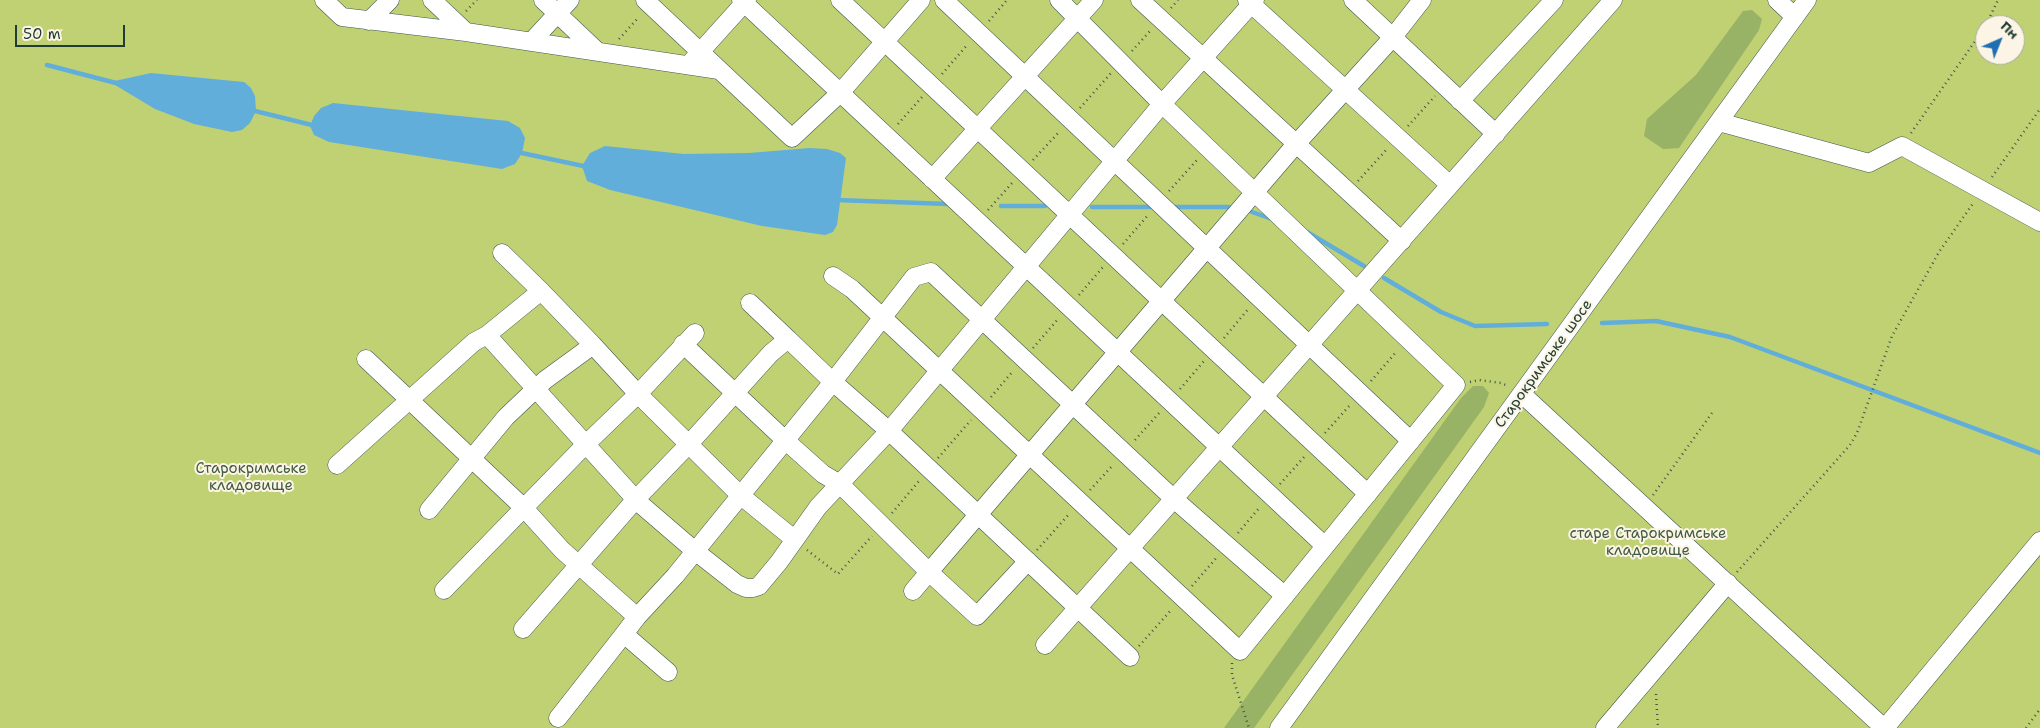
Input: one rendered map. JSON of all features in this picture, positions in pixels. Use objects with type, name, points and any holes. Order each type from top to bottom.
[{"type":"street","points":[[324,0],[342,17],[466,32],[719,70]]},
{"type":"street","points":[[369,20],[390,0]]},
{"type":"street","points":[[432,0],[466,32]]},
{"type":"street","points":[[543,0],[602,52]]},
{"type":"street","points":[[531,42],[570,0]]},
{"type":"street","points":[[840,0],[1368,494]]},
{"type":"street","points":[[648,3],[792,138],[840,93],[922,0]]},
{"type":"street","points":[[944,0],[1411,441]]},
{"type":"street","points":[[834,276],[852,289],[1240,651],[1456,385],[1162,104],[1059,0]]},
{"type":"street","points":[[932,179],[1094,0]]},
{"type":"street","points":[[1140,0],[1402,241]]},
{"type":"street","points":[[1353,0],[1496,134]]},
{"type":"street","points":[[913,591],[1296,144],[1393,37],[1422,0]]},
{"type":"street","points":[[1460,101],[1554,0]]},
{"type":"street","points":[[1777,0],[1795,17]]},
{"type":"street","name":"Старокримське шосе","points":[[1280,728],[1807,0]]},
{"type":"street","points":[[688,65],[744,1],[1325,546]]},
{"type":"street","points":[[486,335],[636,499],[694,552],[737,584],[746,588],[753,588],[758,586],[779,562],[818,507],[890,430],[1162,104],[1251,1],[1450,185]]},
{"type":"street","points":[[1045,645],[1496,134],[1609,1]]},
{"type":"street","points":[[1719,122],[1868,163],[1902,146],[2040,222]]},
{"type":"street","points":[[502,253],[541,291],[638,394],[740,495],[794,539]]},
{"type":"street","points":[[558,718],[637,617],[694,552],[833,382],[914,277],[931,272],[1174,499],[1285,596]]},
{"type":"street","points":[[337,465],[474,342],[486,335],[541,291]]},
{"type":"street","points":[[750,303],[833,382],[890,430],[1130,657]]},
{"type":"street","points":[[444,590],[585,444],[638,394],[689,338],[734,394],[823,474],[840,484],[929,572],[977,616],[1028,560]]},
{"type":"street","points":[[523,629],[636,499],[689,444],[771,353],[788,339]]},
{"type":"street","points":[[429,510],[506,417],[535,389],[593,345]]},
{"type":"street","points":[[366,359],[524,508],[578,564],[637,617]]},
{"type":"street","points":[[1522,394],[1884,728],[2040,541]]},
{"type":"street","points":[[1606,728],[1728,583]]},
{"type":"street","points":[[624,634],[668,672]]},
{"type":"path","points":[[887,136],[1008,0]]},
{"type":"path","points":[[1991,15],[1998,0]]},
{"type":"path","points":[[602,52],[648,3]]},
{"type":"path","points":[[1902,146],[1975,42]]},
{"type":"path","points":[[1728,583],[1850,445],[1857,433],[1892,336],[1939,252],[2040,109]]},
{"type":"path","points":[[794,539],[838,574],[1208,147]]},
{"type":"path","points":[[1028,560],[1170,401],[1259,297]]},
{"type":"path","points":[[1456,385],[1478,380],[1501,383],[1522,394]]},
{"type":"path","points":[[1644,506],[1712,413]]},
{"type":"path","points":[[1230,642],[1232,674],[1249,728]]},
{"type":"path","points":[[1655,670],[1658,728]]},
{"type":"path","points":[[2026,728],[2040,709]]},
{"type":"green space","name":"Старокримське кладовище","points":[[0,0],[2040,0],[2040,728],[0,728]]},
{"type":"green space","points":[[1752,10],[1762,19],[1759,30],[1679,148],[1663,149],[1644,136],[1647,119],[1696,75],[1743,11]]},
{"type":"green space","points":[[1473,386],[1483,386],[1489,393],[1484,407],[1254,728],[1224,728],[1461,398]]},
{"type":"water","points":[[151,73],[244,82],[251,88],[255,96],[256,111],[250,123],[242,130],[232,132],[194,124],[155,109],[110,82]]},
{"type":"water","points":[[333,103],[508,121],[520,128],[525,138],[522,153],[515,164],[502,169],[329,142],[314,135],[310,126],[314,116],[321,108]]},
{"type":"water","points":[[605,146],[684,154],[749,153],[809,148],[827,149],[840,153],[846,158],[837,225],[833,232],[825,235],[762,226],[610,190],[587,181],[582,166],[590,153]]},
{"type":"waterway","points":[[47,65],[116,83]]},
{"type":"waterway","points":[[251,110],[316,126]]},
{"type":"waterway","points":[[517,152],[588,167]]},
{"type":"waterway","points":[[836,200],[949,204]]},
{"type":"waterway","points":[[1001,206],[1045,206]]},
{"type":"waterway","points":[[1092,207],[1150,207]]},
{"type":"waterway","points":[[1171,207],[1229,207]]},
{"type":"waterway","points":[[1252,212],[1272,219]]},
{"type":"waterway","points":[[1307,232],[1364,266]]},
{"type":"waterway","points":[[1384,278],[1441,312],[1475,326],[1547,324]]},
{"type":"waterway","points":[[1602,323],[1656,321],[1730,337],[2040,453]]},
{"type":"park label","name":"старе Старокримське кладовище","points":[[1648,542]]}]
